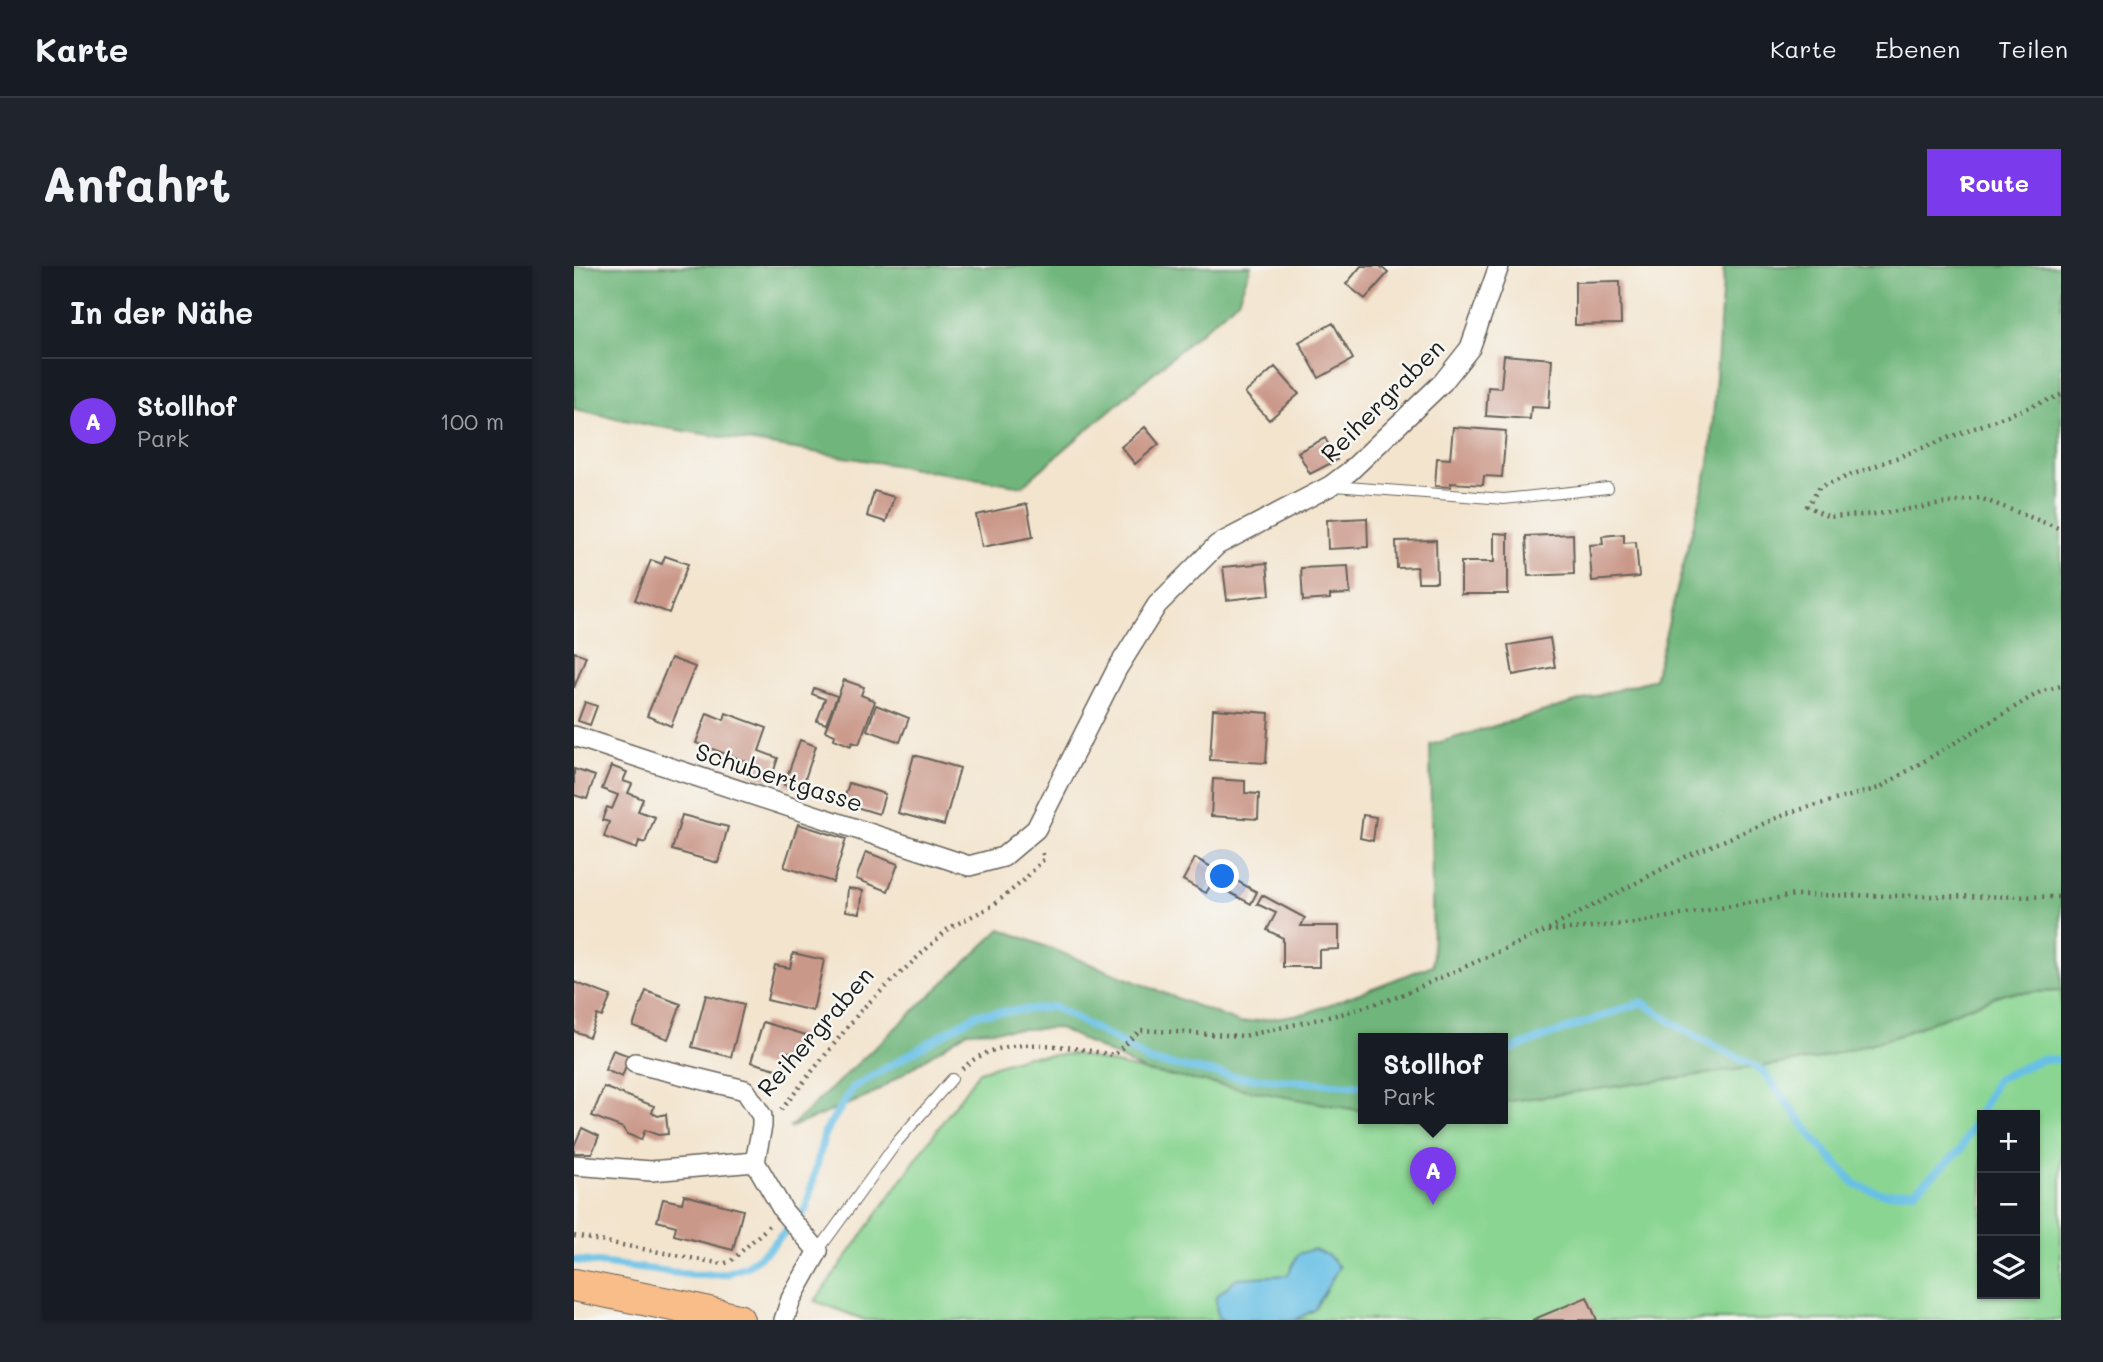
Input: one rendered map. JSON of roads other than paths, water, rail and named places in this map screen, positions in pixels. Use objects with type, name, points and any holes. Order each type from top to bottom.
[{"type":"main road","points":[[574,1285],[738,1320]]},
{"type":"street","name":"Reihergraben","points":[[969,866],[1003,857],[1036,829],[1117,669],[1157,605],[1217,545],[1330,486],[1350,471],[1443,382],[1470,348],[1499,266]]},
{"type":"street","name":"Schubertgasse","points":[[574,736],[969,866]]},
{"type":"street","points":[[635,1063],[745,1090],[762,1116],[755,1162],[784,1212],[818,1251],[791,1299],[784,1320]]},
{"type":"street","points":[[574,1165],[651,1171],[755,1162]]},
{"type":"lane","points":[[1330,486],[1504,499],[1608,488]]},
{"type":"lane","points":[[818,1251],[897,1142],[952,1080]]},
{"type":"water","points":[[1314,1249],[1328,1255],[1339,1267],[1314,1310],[1295,1320],[1223,1320],[1217,1316],[1216,1297],[1237,1278],[1288,1275],[1298,1254]]},
{"type":"waterway","points":[[1508,1050],[1642,1002],[1682,1029],[1762,1070],[1816,1141],[1856,1185],[1885,1194],[1915,1191],[1960,1151],[1997,1079],[2042,1059],[2061,1060]]},
{"type":"waterway","points":[[574,1260],[694,1275],[725,1274],[747,1266],[768,1250],[806,1209],[825,1132],[853,1088],[977,1014],[1054,1007],[1149,1061],[1238,1077],[1358,1086]]},
{"type":"place","name":"Stollhof","points":[[1433,1205]]}]
